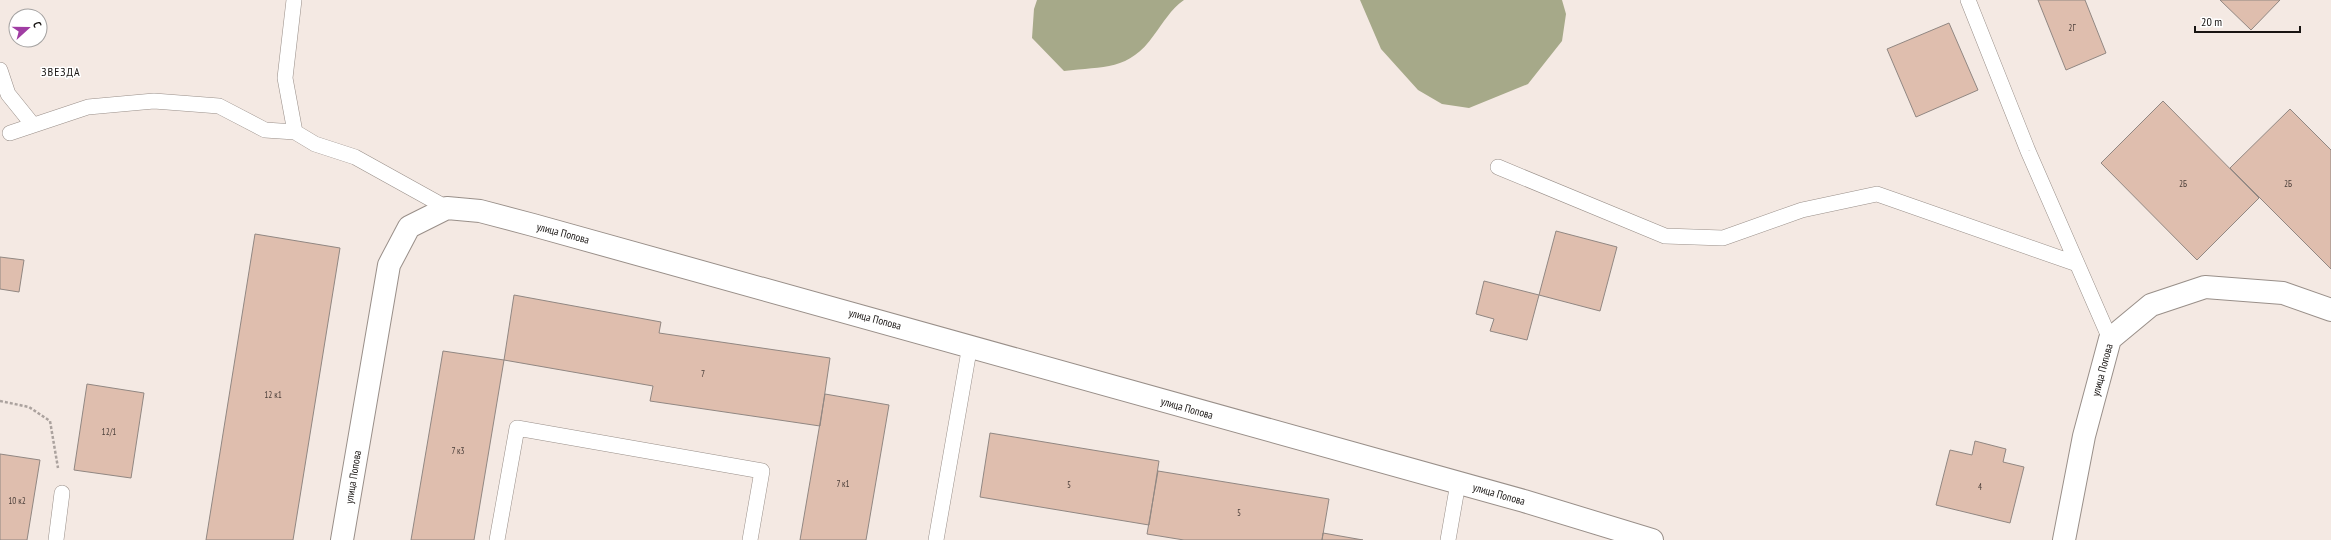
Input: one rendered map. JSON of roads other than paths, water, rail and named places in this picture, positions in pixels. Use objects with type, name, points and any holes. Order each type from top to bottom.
[{"type":"street","name":"улица Попова","points":[[342,540],[389,266],[409,227],[447,208],[480,211],[970,345],[1184,407],[1458,483],[1652,540]]},
{"type":"street","name":"улица Попова","points":[[2064,540],[2084,436],[2110,339],[2151,305],[2205,287],[2283,293],[2331,310]]},
{"type":"lane","points":[[294,0],[285,78],[295,132]]},
{"type":"lane","points":[[1968,0],[2028,151],[2110,339]]},
{"type":"lane","points":[[0,70],[8,94],[33,125]]},
{"type":"lane","points":[[10,133],[88,107],[154,101],[219,106],[265,130],[295,132],[316,144],[355,157],[447,208]]},
{"type":"lane","points":[[1498,167],[1665,236],[1723,238],[1802,210],[1877,194],[2077,264]]},
{"type":"lane","points":[[936,540],[970,345]]},
{"type":"lane","points":[[498,540],[517,428],[762,471],[750,540]]},
{"type":"lane","points":[[1448,540],[1458,483]]},
{"type":"lane","points":[[56,540],[62,493]]},
{"type":"district","name":"ЗВЕЗДА","points":[[61,71]]}]
